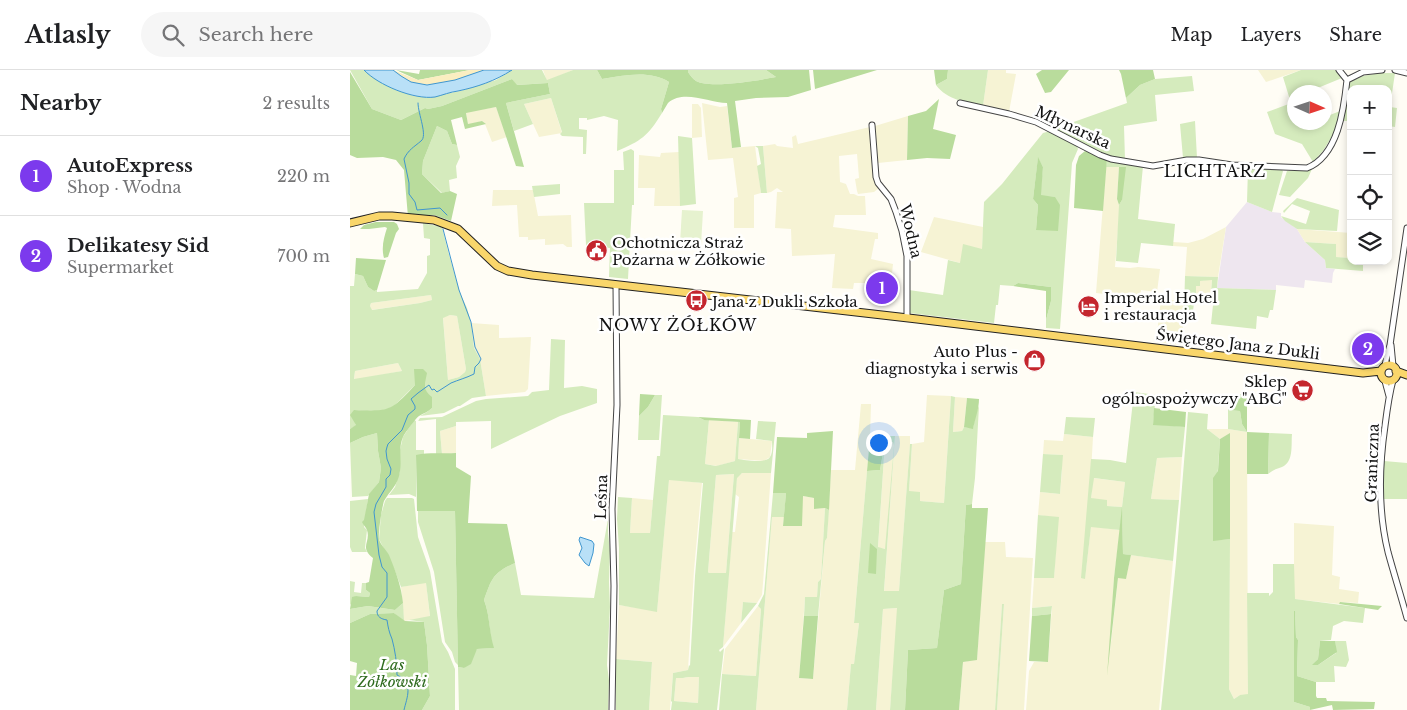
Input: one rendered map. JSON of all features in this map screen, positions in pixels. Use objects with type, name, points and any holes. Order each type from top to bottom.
[{"type":"main road","name":"Świętego Jana z Dukli","points":[[350,224],[379,216],[431,219],[442,222],[458,229],[497,266],[508,271],[532,275],[1363,373],[1389,374]]},
{"type":"main road","points":[[1389,374],[1407,376]]},
{"type":"street","points":[[1339,70],[1347,80],[1363,72],[1382,70]]},
{"type":"street","points":[[1395,70],[1407,73]]},
{"type":"street","name":"Młynarska","points":[[960,103],[1036,122],[1111,159],[1153,166],[1187,160],[1199,160],[1232,166],[1307,168],[1314,165],[1320,159],[1335,136],[1342,112],[1347,80]]},
{"type":"street","name":"Wodna","points":[[872,125],[876,177],[878,184],[890,198],[896,212],[907,256],[907,318]]},
{"type":"street","points":[[1389,374],[1390,345],[1407,228]]},
{"type":"street","name":"Leśna","points":[[612,710],[614,586],[612,509],[616,405],[616,285]]},
{"type":"street","name":"Graniczna","points":[[1389,374],[1381,493],[1388,550],[1407,618]]},
{"type":"shaded area","points":[[543,70],[573,70],[547,81]]},
{"type":"shaded area","points":[[988,70],[1006,70],[1006,73],[1016,74],[1009,112],[983,106]]},
{"type":"shaded area","points":[[1258,70],[1301,70],[1266,82]]},
{"type":"shaded area","points":[[551,98],[562,133],[539,137],[524,104]]},
{"type":"shaded area","points":[[702,103],[720,107],[727,106],[732,148],[755,146],[761,193],[754,195],[754,228],[734,228],[734,198],[738,197],[733,158],[708,160]]},
{"type":"shaded area","points":[[692,104],[698,104],[701,108],[702,137],[692,138]]},
{"type":"shaded area","points":[[496,107],[507,137],[492,142],[482,121],[468,125],[466,112]]},
{"type":"shaded area","points":[[908,116],[907,160],[878,163],[875,126]]},
{"type":"shaded area","points":[[870,127],[879,188],[874,192],[858,194],[855,179],[859,178],[857,154],[839,156],[840,182],[846,184],[850,194],[865,196],[866,215],[835,215],[833,227],[878,233],[878,239],[875,239],[871,259],[893,264],[891,283],[854,283],[853,289],[832,288],[835,254],[792,256],[791,229],[775,228],[777,192],[783,192],[777,188],[767,193],[763,146],[775,144],[777,146],[793,148],[792,137],[796,135],[798,144]]},
{"type":"shaded area","points":[[679,152],[680,206],[654,206],[655,188],[638,188],[639,155],[660,157],[661,153]]},
{"type":"shaded area","points":[[1106,167],[1119,167],[1117,199],[1119,218],[1115,267],[1160,269],[1157,292],[1141,290],[1140,302],[1112,299],[1112,295],[1096,293]]},
{"type":"shaded area","points":[[493,190],[533,190],[538,216],[571,215],[572,247],[567,247],[563,244],[545,245],[545,239],[528,240],[528,237],[519,237],[517,205],[492,206]]},
{"type":"shaded area","points":[[1247,202],[1272,212],[1281,213],[1281,217],[1297,229],[1305,242],[1325,260],[1326,268],[1335,269],[1332,283],[1305,280],[1304,288],[1276,285],[1276,290],[1217,288],[1226,227]]},
{"type":"shaded area","points":[[934,217],[983,227],[982,249],[960,263],[921,252]]},
{"type":"shaded area","points":[[1226,227],[1218,277],[1185,276],[1187,247],[1173,246],[1173,242],[1188,243],[1203,239]]},
{"type":"shaded area","points":[[1297,229],[1347,233],[1347,258],[1335,257],[1336,244],[1305,242]]},
{"type":"shaded area","points":[[1212,279],[1210,305],[1196,303],[1196,286],[1200,281]]},
{"type":"shaded area","points":[[431,295],[432,300],[420,303],[371,310],[370,306],[371,303]]},
{"type":"shaded area","points":[[1161,299],[1184,301],[1182,345],[1156,342]]},
{"type":"shaded area","points":[[457,316],[466,369],[459,377],[448,380],[443,317]]},
{"type":"shaded area","points":[[471,323],[499,325],[499,338],[531,337],[528,389],[525,392],[486,396],[480,359],[474,348]]},
{"type":"shaded area","points":[[398,363],[402,371],[354,380],[355,371]]},
{"type":"shaded area","points":[[927,395],[951,396],[944,503],[920,501],[909,491],[912,444],[924,442]]},
{"type":"shaded area","points":[[955,397],[967,398],[964,427],[962,431],[953,432]]},
{"type":"shaded area","points":[[861,404],[871,404],[870,437],[854,622],[859,623],[854,665],[851,665],[847,710],[756,710],[772,517],[784,517],[783,526],[803,496],[814,498],[814,509],[825,508],[821,579],[818,582],[817,598],[805,598],[799,678],[813,679],[825,541],[827,538],[831,470],[855,470]]},
{"type":"shaded area","points":[[709,420],[738,422],[735,461],[717,466],[705,464]]},
{"type":"shaded area","points":[[456,426],[456,453],[442,454],[440,431]]},
{"type":"shaded area","points":[[1207,429],[1228,429],[1247,432],[1248,695],[1240,695],[1234,699],[1229,689],[1230,434],[1220,439]]},
{"type":"shaded area","points":[[1064,434],[1093,437],[1085,578],[1091,526],[1120,530],[1114,578],[1110,652],[1118,578],[1126,578],[1131,555],[1173,561],[1159,710],[1026,710],[1029,671],[1034,662],[1048,662],[1052,606],[1032,608],[1034,578],[1054,577],[1058,518],[1038,515],[1040,492],[1060,494],[1062,471],[1062,455],[1043,454],[1044,440],[1063,441]]},
{"type":"shaded area","points":[[895,436],[910,436],[910,445],[899,591],[884,592]]},
{"type":"shaded area","points":[[739,438],[772,441],[770,457],[764,461],[738,459]]},
{"type":"shaded area","points":[[885,442],[894,442],[886,549],[878,548]]},
{"type":"shaded area","points":[[1182,457],[1179,500],[1151,499],[1157,458]]},
{"type":"shaded area","points":[[742,473],[771,473],[762,595],[757,603],[743,602],[741,623],[723,647],[732,532],[735,532],[739,497],[735,494],[737,477]]},
{"type":"shaded area","points":[[734,474],[726,573],[709,573],[716,475]]},
{"type":"shaded area","points":[[1093,478],[1125,482],[1122,507],[1107,506],[1091,498]]},
{"type":"shaded area","points":[[669,479],[702,483],[688,670],[673,673],[670,710],[649,710],[652,662],[616,659],[619,605],[657,611]]},
{"type":"shaded area","points":[[632,498],[653,500],[650,533],[630,533]]},
{"type":"shaded area","points":[[1294,523],[1334,526],[1332,575],[1340,577],[1339,589],[1359,592],[1358,603],[1341,602],[1339,604],[1294,599]]},
{"type":"shaded area","points":[[985,542],[1005,542],[1006,557],[1033,558],[1024,710],[997,710],[1004,604],[1002,604],[995,710],[959,710],[963,662],[977,659]]},
{"type":"shaded area","points":[[426,582],[430,617],[404,621],[401,587]]},
{"type":"shaded area","points":[[758,606],[761,609],[756,676],[722,674],[725,649]]},
{"type":"shaded area","points":[[898,608],[890,710],[876,710],[883,609]]},
{"type":"shaded area","points":[[676,677],[699,677],[698,703],[674,701]]},
{"type":"green space","points":[[350,70],[364,70],[396,90],[414,96],[428,97],[460,91],[496,80],[512,70],[542,70],[547,80],[573,70],[597,70],[602,79],[628,75],[646,75],[662,78],[669,82],[661,109],[662,113],[652,127],[638,141],[617,151],[618,120],[604,116],[587,120],[587,118],[579,118],[579,129],[587,130],[586,154],[583,154],[583,137],[562,136],[560,134],[562,132],[551,98],[524,104],[533,124],[514,131],[506,103],[550,94],[548,83],[516,85],[512,79],[442,106],[425,108],[401,120],[372,109]]},
{"type":"green space","points":[[396,70],[419,74],[420,70],[470,70],[418,80]]},
{"type":"green space","points":[[597,70],[688,70],[696,81],[712,84],[735,83],[776,77],[766,70],[809,70],[811,90],[788,97],[735,101],[741,147],[732,148],[727,103],[681,97],[668,103],[662,113],[661,109],[669,82],[662,78],[646,75],[628,75],[602,79]]},
{"type":"green space","points":[[688,70],[766,70],[776,77],[735,83],[712,84],[696,81]]},
{"type":"green space","points":[[813,70],[877,70],[815,89]]},
{"type":"green space","points":[[934,70],[948,70],[947,79],[936,85]]},
{"type":"green space","points":[[948,70],[988,70],[983,106],[957,100],[940,90],[936,85],[947,79]]},
{"type":"green space","points":[[1042,70],[1069,70],[1051,92],[1045,93],[1036,74]]},
{"type":"green space","points":[[1119,70],[1153,70],[1155,79],[1140,85],[1126,98]]},
{"type":"green space","points":[[1301,70],[1337,70],[1342,78],[1325,85],[1287,85],[1287,90],[1283,77]]},
{"type":"green space","points":[[350,72],[372,109],[401,120],[425,108],[442,106],[512,79],[517,85],[548,83],[550,94],[506,103],[524,167],[516,166],[496,107],[466,113],[468,124],[482,121],[486,124],[465,129],[462,117],[451,120],[457,145],[452,144],[447,131],[437,126],[423,161],[422,174],[441,193],[450,191],[457,194],[451,221],[434,215],[408,217],[404,170],[396,160],[383,157],[357,158],[350,155]]},
{"type":"green space","points":[[1395,73],[1392,93],[1392,85],[1349,85],[1350,82],[1363,76]]},
{"type":"green space","points":[[1192,76],[1194,91],[1155,95],[1157,121],[1124,126],[1125,160],[1100,153],[1054,129],[1127,103],[1126,98],[1140,85],[1155,79]]},
{"type":"green space","points":[[939,99],[933,129],[956,135],[950,159],[927,158],[907,160],[908,116],[926,111]]},
{"type":"green space","points":[[1347,99],[1347,121],[1343,121]]},
{"type":"green space","points":[[1287,105],[1287,130],[1332,130],[1332,114],[1340,111],[1334,133],[1323,151],[1313,162],[1302,144],[1275,134],[1267,112]]},
{"type":"green space","points":[[1392,107],[1397,108],[1395,127],[1392,127]]},
{"type":"green space","points":[[1195,121],[1197,158],[1183,158],[1180,124]]},
{"type":"green space","points":[[437,126],[447,131],[452,144],[457,145],[460,157],[456,166],[457,178],[449,180],[450,191],[442,193],[422,174],[423,161]]},
{"type":"green space","points":[[1050,131],[1074,144],[1078,149],[1072,163],[1060,329],[1046,328],[1051,301],[1051,287],[1018,283],[1013,286],[1000,285],[994,323],[909,313],[909,290],[943,295],[948,260],[960,263],[963,244],[982,249],[984,202],[1002,184],[1043,133]],"holes":[[[1038,158],[1043,167],[1040,196],[1055,197],[1036,230],[1038,205],[1033,199]]]},
{"type":"green space","points":[[678,136],[692,138],[696,204],[680,206]]},
{"type":"green space","points":[[755,146],[763,146],[767,193],[761,193],[757,166],[761,164],[758,148]]},
{"type":"green space","points":[[631,149],[634,151],[634,205],[632,205],[628,279],[609,277],[610,248],[586,245],[584,203],[614,203],[614,170],[624,170],[623,152]]},
{"type":"green space","points":[[1085,151],[1107,159],[1103,211],[1074,208],[1076,165],[1079,156]]},
{"type":"green space","points":[[1038,157],[1043,167],[1041,195],[1055,197],[1060,205],[1058,231],[1036,230],[1038,205],[1033,199]]},
{"type":"green space","points":[[1107,159],[1143,166],[1138,219],[1175,224],[1173,246],[1141,243],[1138,263],[1116,261],[1119,205],[1122,200],[1119,167],[1106,167]]},
{"type":"green space","points":[[1119,167],[1126,167],[1122,200],[1119,205],[1117,199]]},
{"type":"green space","points":[[1248,168],[1283,171],[1272,212],[1247,202]]},
{"type":"green space","points":[[1312,169],[1308,178],[1290,197],[1279,195],[1287,171]]},
{"type":"green space","points":[[560,184],[560,194],[534,197],[532,186]]},
{"type":"green space","points":[[1297,198],[1339,210],[1337,231],[1297,229],[1285,221],[1281,216],[1306,224],[1310,211],[1292,204],[1284,213],[1283,211]]},
{"type":"green space","points":[[682,210],[703,211],[701,245],[680,243]]},
{"type":"green space","points":[[376,222],[394,222],[399,229],[388,257],[384,258],[383,250],[387,228],[360,229],[364,225]]},
{"type":"green space","points":[[423,223],[442,227],[460,293],[471,323],[474,348],[480,359],[486,396],[472,398],[444,413],[420,416],[432,408],[424,385],[415,369],[415,385],[392,408],[378,411],[354,410],[356,426],[350,429],[350,286],[354,286],[355,274],[363,276],[368,287],[374,291],[377,290],[377,292],[418,289],[427,273],[427,256],[430,255],[430,239],[424,238]],"holes":[[[431,295],[432,300],[420,303],[372,310],[370,306],[371,303]],[[450,315],[457,316],[466,369],[459,377],[448,380],[443,318]],[[398,363],[402,371],[354,379],[355,371]]]},
{"type":"green space","points":[[1305,242],[1336,244],[1336,257],[1347,258],[1347,265],[1363,265],[1363,271],[1326,268],[1325,260]]},
{"type":"green space","points":[[356,258],[386,260],[377,290],[374,291],[368,287],[363,276],[355,274]]},
{"type":"green space","points":[[1185,276],[1218,277],[1217,288],[1276,290],[1273,310],[1270,310],[1268,318],[1257,316],[1256,329],[1211,324],[1213,305],[1210,305],[1212,280],[1200,281],[1200,286],[1196,286],[1196,303],[1194,303],[1193,311],[1184,310]]},
{"type":"green space","points":[[1018,283],[1051,287],[1051,301],[1046,320],[1046,291],[1013,286]]},
{"type":"green space","points":[[551,339],[565,340],[564,388],[582,386],[597,389],[597,403],[560,416],[491,449],[491,421],[456,422],[456,426],[440,431],[442,454],[436,454],[436,419],[418,421],[420,418],[442,417],[476,401],[528,396],[532,392],[549,390]]},
{"type":"green space","points":[[414,369],[423,369],[427,373],[425,386],[432,397],[432,408],[418,417],[403,437],[399,476],[396,484],[384,501],[379,536],[396,573],[403,603],[395,610],[368,606],[350,609],[352,597],[369,597],[370,593],[366,590],[366,583],[369,582],[373,558],[367,551],[368,534],[362,522],[369,494],[379,482],[381,468],[377,433],[350,443],[350,429],[356,425],[350,415],[354,410],[383,410],[394,405],[415,385]]},
{"type":"green space","points":[[1134,392],[1156,395],[1153,424],[1185,427],[1182,457],[1157,458],[1151,499],[1179,500],[1173,561],[1123,554],[1122,513],[1120,530],[1091,527],[1085,579],[1081,578],[1091,459],[1126,463]],"holes":[[[1094,478],[1125,482],[1122,507],[1107,506],[1107,500],[1091,498]]]},
{"type":"green space","points":[[640,394],[655,395],[648,407],[639,416]]},
{"type":"green space","points":[[1229,394],[1247,394],[1247,432],[1242,424],[1240,411],[1228,410]]},
{"type":"green space","points":[[655,395],[662,395],[659,440],[638,440],[639,416],[648,407]]},
{"type":"green space","points":[[951,396],[955,397],[953,432],[962,431],[964,427],[973,428],[979,406],[975,478],[972,504],[966,505],[961,584],[944,590],[937,648],[908,650],[905,710],[890,710],[897,608],[883,609],[876,710],[847,710],[851,664],[854,664],[859,623],[854,623],[867,471],[880,470],[886,436],[895,436],[884,591],[899,591],[910,444],[912,444],[909,491],[920,492],[920,501],[944,503]],"holes":[[[885,442],[893,442],[894,445],[885,549],[878,547]]]},
{"type":"green space","points":[[967,398],[979,399],[973,429],[964,427]]},
{"type":"green space","points":[[1154,408],[1186,412],[1185,427],[1153,425]]},
{"type":"green space","points":[[1228,410],[1240,411],[1242,424],[1247,432],[1228,429]]},
{"type":"green space","points":[[1188,412],[1208,414],[1207,429],[1220,439],[1213,540],[1230,539],[1229,689],[1234,699],[1240,695],[1248,694],[1247,593],[1269,593],[1269,596],[1273,592],[1273,564],[1294,564],[1295,599],[1365,608],[1363,623],[1344,621],[1333,626],[1331,640],[1320,641],[1318,659],[1313,665],[1318,665],[1336,653],[1335,641],[1346,641],[1349,660],[1346,667],[1334,666],[1335,682],[1316,682],[1297,676],[1298,640],[1296,637],[1295,612],[1294,702],[1310,707],[1310,710],[1161,710],[1176,562]]},
{"type":"green space","points":[[663,415],[698,417],[709,420],[705,464],[716,466],[735,461],[738,422],[740,422],[738,459],[755,461],[768,459],[772,453],[772,441],[756,439],[758,421],[776,422],[771,473],[742,473],[737,478],[723,647],[719,650],[720,652],[724,648],[717,710],[671,710],[673,673],[688,670],[690,666],[703,483],[669,480],[657,612],[619,605],[618,497],[632,498],[630,533],[650,533],[657,456],[660,456]],"holes":[[[734,474],[726,573],[709,573],[716,475]],[[699,677],[698,703],[674,701],[676,678]]]},
{"type":"green space","points":[[698,417],[751,420],[750,439],[739,438],[740,422],[704,420]]},
{"type":"green space","points":[[1066,417],[1095,418],[1093,437],[1064,434]]},
{"type":"green space","points":[[414,420],[416,421],[416,450],[424,450],[424,454],[416,456],[416,497],[409,494],[389,495],[395,487],[400,471],[400,450],[403,437]]},
{"type":"green space","points":[[833,431],[829,510],[825,508],[814,509],[814,498],[803,496],[802,526],[783,526],[786,493],[773,493],[777,437],[807,438],[807,433]]},
{"type":"green space","points":[[1247,432],[1269,433],[1268,474],[1247,474]]},
{"type":"green space","points":[[377,433],[381,468],[379,482],[368,496],[352,497],[350,443]]},
{"type":"green space","points":[[1230,433],[1230,539],[1213,541],[1213,478],[1218,471],[1220,439]]},
{"type":"green space","points":[[1269,433],[1292,434],[1291,453],[1286,465],[1268,474]]},
{"type":"green space","points":[[886,436],[880,470],[867,471],[870,437]]},
{"type":"green space","points":[[456,453],[456,467],[471,476],[468,523],[507,524],[515,563],[494,577],[484,600],[494,648],[477,649],[471,664],[464,668],[458,667],[455,511],[417,511],[416,455]]},
{"type":"green space","points":[[1043,454],[1063,455],[1060,494],[1040,492]]},
{"type":"green space","points":[[1384,461],[1407,463],[1407,499],[1384,499]]},
{"type":"green space","points":[[773,493],[786,493],[784,517],[772,517],[756,710],[719,710],[722,674],[756,676],[761,609],[758,606],[764,594]]},
{"type":"green space","points":[[387,498],[414,499],[418,537],[430,571],[442,642],[455,669],[455,710],[422,710],[430,696],[424,622],[409,620],[430,616],[426,583],[401,587],[379,539],[381,515]]},
{"type":"green space","points":[[368,499],[364,527],[367,530],[365,548],[367,552],[352,552],[350,547],[350,501]]},
{"type":"green space","points":[[972,504],[972,508],[988,508],[977,660],[963,662],[959,710],[905,710],[908,650],[937,648],[944,590],[961,584],[966,505]]},
{"type":"green space","points":[[1122,507],[1123,554],[1131,555],[1126,579],[1118,578],[1107,676],[1114,578]]},
{"type":"green space","points":[[825,508],[829,510],[818,616],[804,616],[805,597],[817,597],[818,582],[821,579]]},
{"type":"green space","points":[[418,511],[455,511],[458,665],[445,642],[434,572],[418,522]]},
{"type":"green space","points":[[1038,515],[1059,517],[1054,578],[1034,578]]},
{"type":"green space","points":[[608,519],[610,607],[607,665],[609,680],[608,710],[459,710],[458,667],[464,668],[477,649],[493,648],[484,600],[494,577],[515,563],[521,595],[594,598]]},
{"type":"green space","points":[[870,543],[877,549],[876,574],[868,573]]},
{"type":"green space","points":[[350,581],[355,582],[354,592],[361,593],[362,583],[366,583],[366,590],[370,593],[369,597],[356,596],[350,605]]},
{"type":"green space","points":[[743,602],[757,603],[741,623]]},
{"type":"green space","points":[[1340,602],[1382,606],[1378,610],[1339,604]]},
{"type":"green space","points":[[403,603],[404,620],[394,613],[370,614],[350,623],[350,609],[368,606],[395,610]]},
{"type":"green space","points":[[1002,604],[1004,604],[997,710],[995,710]]},
{"type":"green space","points":[[1052,606],[1051,614],[1032,616],[1032,608]]},
{"type":"green space","points":[[1294,611],[1296,637],[1298,640],[1297,676],[1316,682],[1317,698],[1326,698],[1327,701],[1375,702],[1374,709],[1333,710],[1332,705],[1310,710],[1310,707],[1294,702]]},
{"type":"green space","name":"Las Żółkowski","points":[[394,613],[405,621],[424,622],[430,696],[422,710],[350,710],[350,675],[356,676],[357,663],[350,661],[350,623],[370,614]]},
{"type":"green space","points":[[1051,614],[1048,662],[1029,661],[1032,616]]},
{"type":"green space","points":[[804,616],[818,616],[813,679],[799,678]]},
{"type":"green space","points":[[1320,641],[1335,641],[1337,652],[1318,665],[1312,665],[1318,659]]},
{"type":"green space","points":[[616,659],[652,662],[649,710],[616,710]]},
{"type":"sand","points":[[393,70],[418,80],[470,70],[484,70],[458,79],[430,85],[410,82]]},
{"type":"water","points":[[364,70],[393,70],[411,82],[427,85],[455,80],[484,70],[512,70],[479,85],[435,97],[426,97],[407,94],[387,86]]},
{"type":"water","points":[[580,537],[592,541],[594,544],[589,566],[579,555],[582,548],[579,540]]},
{"type":"waterway","points":[[418,103],[423,138],[409,151],[404,159],[409,183],[409,194],[415,202],[417,210],[440,208],[447,215]]},
{"type":"waterway","points":[[404,710],[408,695],[406,682],[397,675],[395,652],[387,620],[380,617],[377,611],[387,597],[387,573],[382,567],[379,555],[374,512],[376,504],[386,487],[386,479],[390,475],[391,469],[386,451],[388,444],[402,430],[408,415],[415,409],[411,399],[429,385],[432,390],[434,389],[437,392],[451,383],[474,374],[475,367],[481,359],[475,347],[471,322],[459,290],[443,229]]},
{"type":"place","name":"Ochotnicza Straż Pożarna w Żółkowie","points":[[596,251]]},
{"type":"place","name":"AutoExpress","points":[[882,288]]},
{"type":"place","name":"Jana z Dukli Szkoła","points":[[696,301]]},
{"type":"place","name":"Imperial Hotel i restauracja","points":[[1088,306]]},
{"type":"place","name":"Delikatesy Sid","points":[[1368,349]]},
{"type":"place","name":"Auto Plus - diagnostyka i serwis","points":[[1034,360]]},
{"type":"place","name":"Sklep ogólnospożywczy \"ABC\"","points":[[1303,390]]},
{"type":"district","name":"LICHTARZ","points":[[1215,171]]},
{"type":"district","name":"NOWY ŻÓŁKÓW","points":[[678,325]]}]
